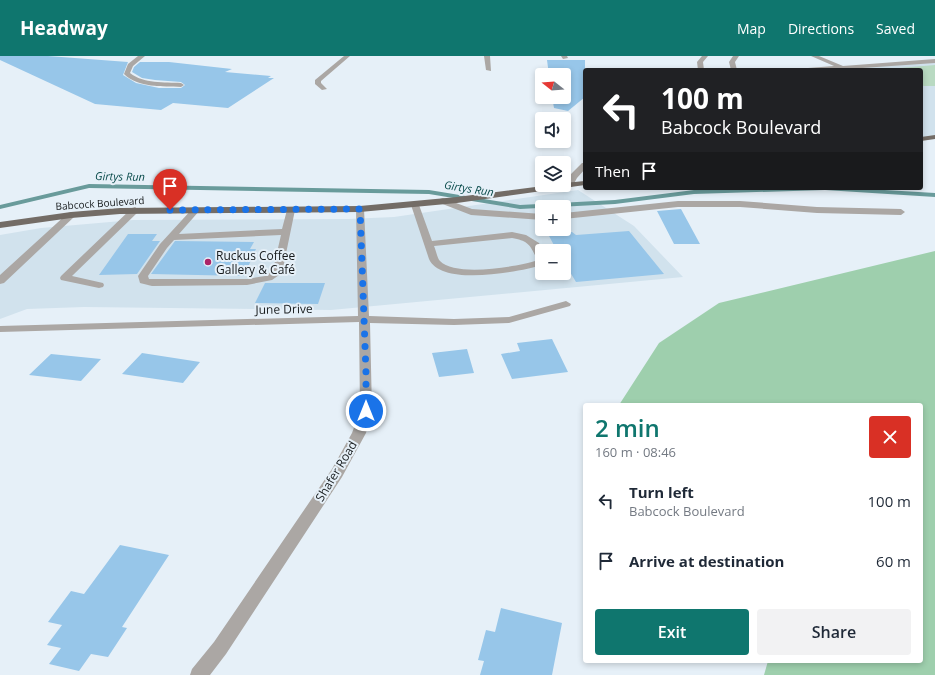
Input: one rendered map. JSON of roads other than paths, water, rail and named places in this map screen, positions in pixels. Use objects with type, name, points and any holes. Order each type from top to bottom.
[{"type":"main road","points":[[923,139],[935,137]]},
{"type":"main road","name":"Babcock Boulevard","points":[[571,185],[583,183]]},
{"type":"main road","name":"Babcock Boulevard","points":[[0,225],[71,215],[135,210],[360,209],[415,205],[535,190]]},
{"type":"street","points":[[142,56],[130,65],[127,74],[130,77],[144,81],[181,85]]},
{"type":"street","points":[[324,89],[318,84],[318,80],[347,56]]},
{"type":"street","points":[[487,56],[489,70]]},
{"type":"street","points":[[699,68],[700,62],[704,56]]},
{"type":"street","points":[[734,68],[732,62],[736,56]]},
{"type":"street","points":[[814,56],[842,68],[935,61]]},
{"type":"street","points":[[571,181],[583,167]]},
{"type":"street","points":[[443,201],[471,212],[535,217]]},
{"type":"street","points":[[571,215],[678,204],[740,204],[817,210],[901,212]]},
{"type":"street","points":[[415,205],[435,262],[445,269],[460,273],[478,273],[531,266],[540,263],[540,257],[534,243],[526,238],[512,235],[429,244]]},
{"type":"street","name":"Shafer Road","points":[[199,675],[220,648],[324,492],[359,433],[366,411],[360,209]]},
{"type":"street","points":[[99,285],[65,278],[135,210]]},
{"type":"street","points":[[196,210],[163,246],[143,276],[144,281],[152,284],[247,282],[268,278],[278,271],[291,210]]},
{"type":"street","points":[[0,281],[71,215]]},
{"type":"street","points":[[171,237],[286,232]]},
{"type":"street","name":"June Drive","points":[[0,329],[364,319],[454,322],[509,320],[566,304]]},
{"type":"waterway","name":"Girtys Run","points":[[0,207],[89,186],[429,192],[520,207],[615,202],[694,192],[760,190]]},
{"type":"waterway","name":"Girtys Run","points":[[856,190],[935,195]]},
{"type":"place","name":"Ruckus Coffee Gallery & Café","points":[[208,262]]}]
